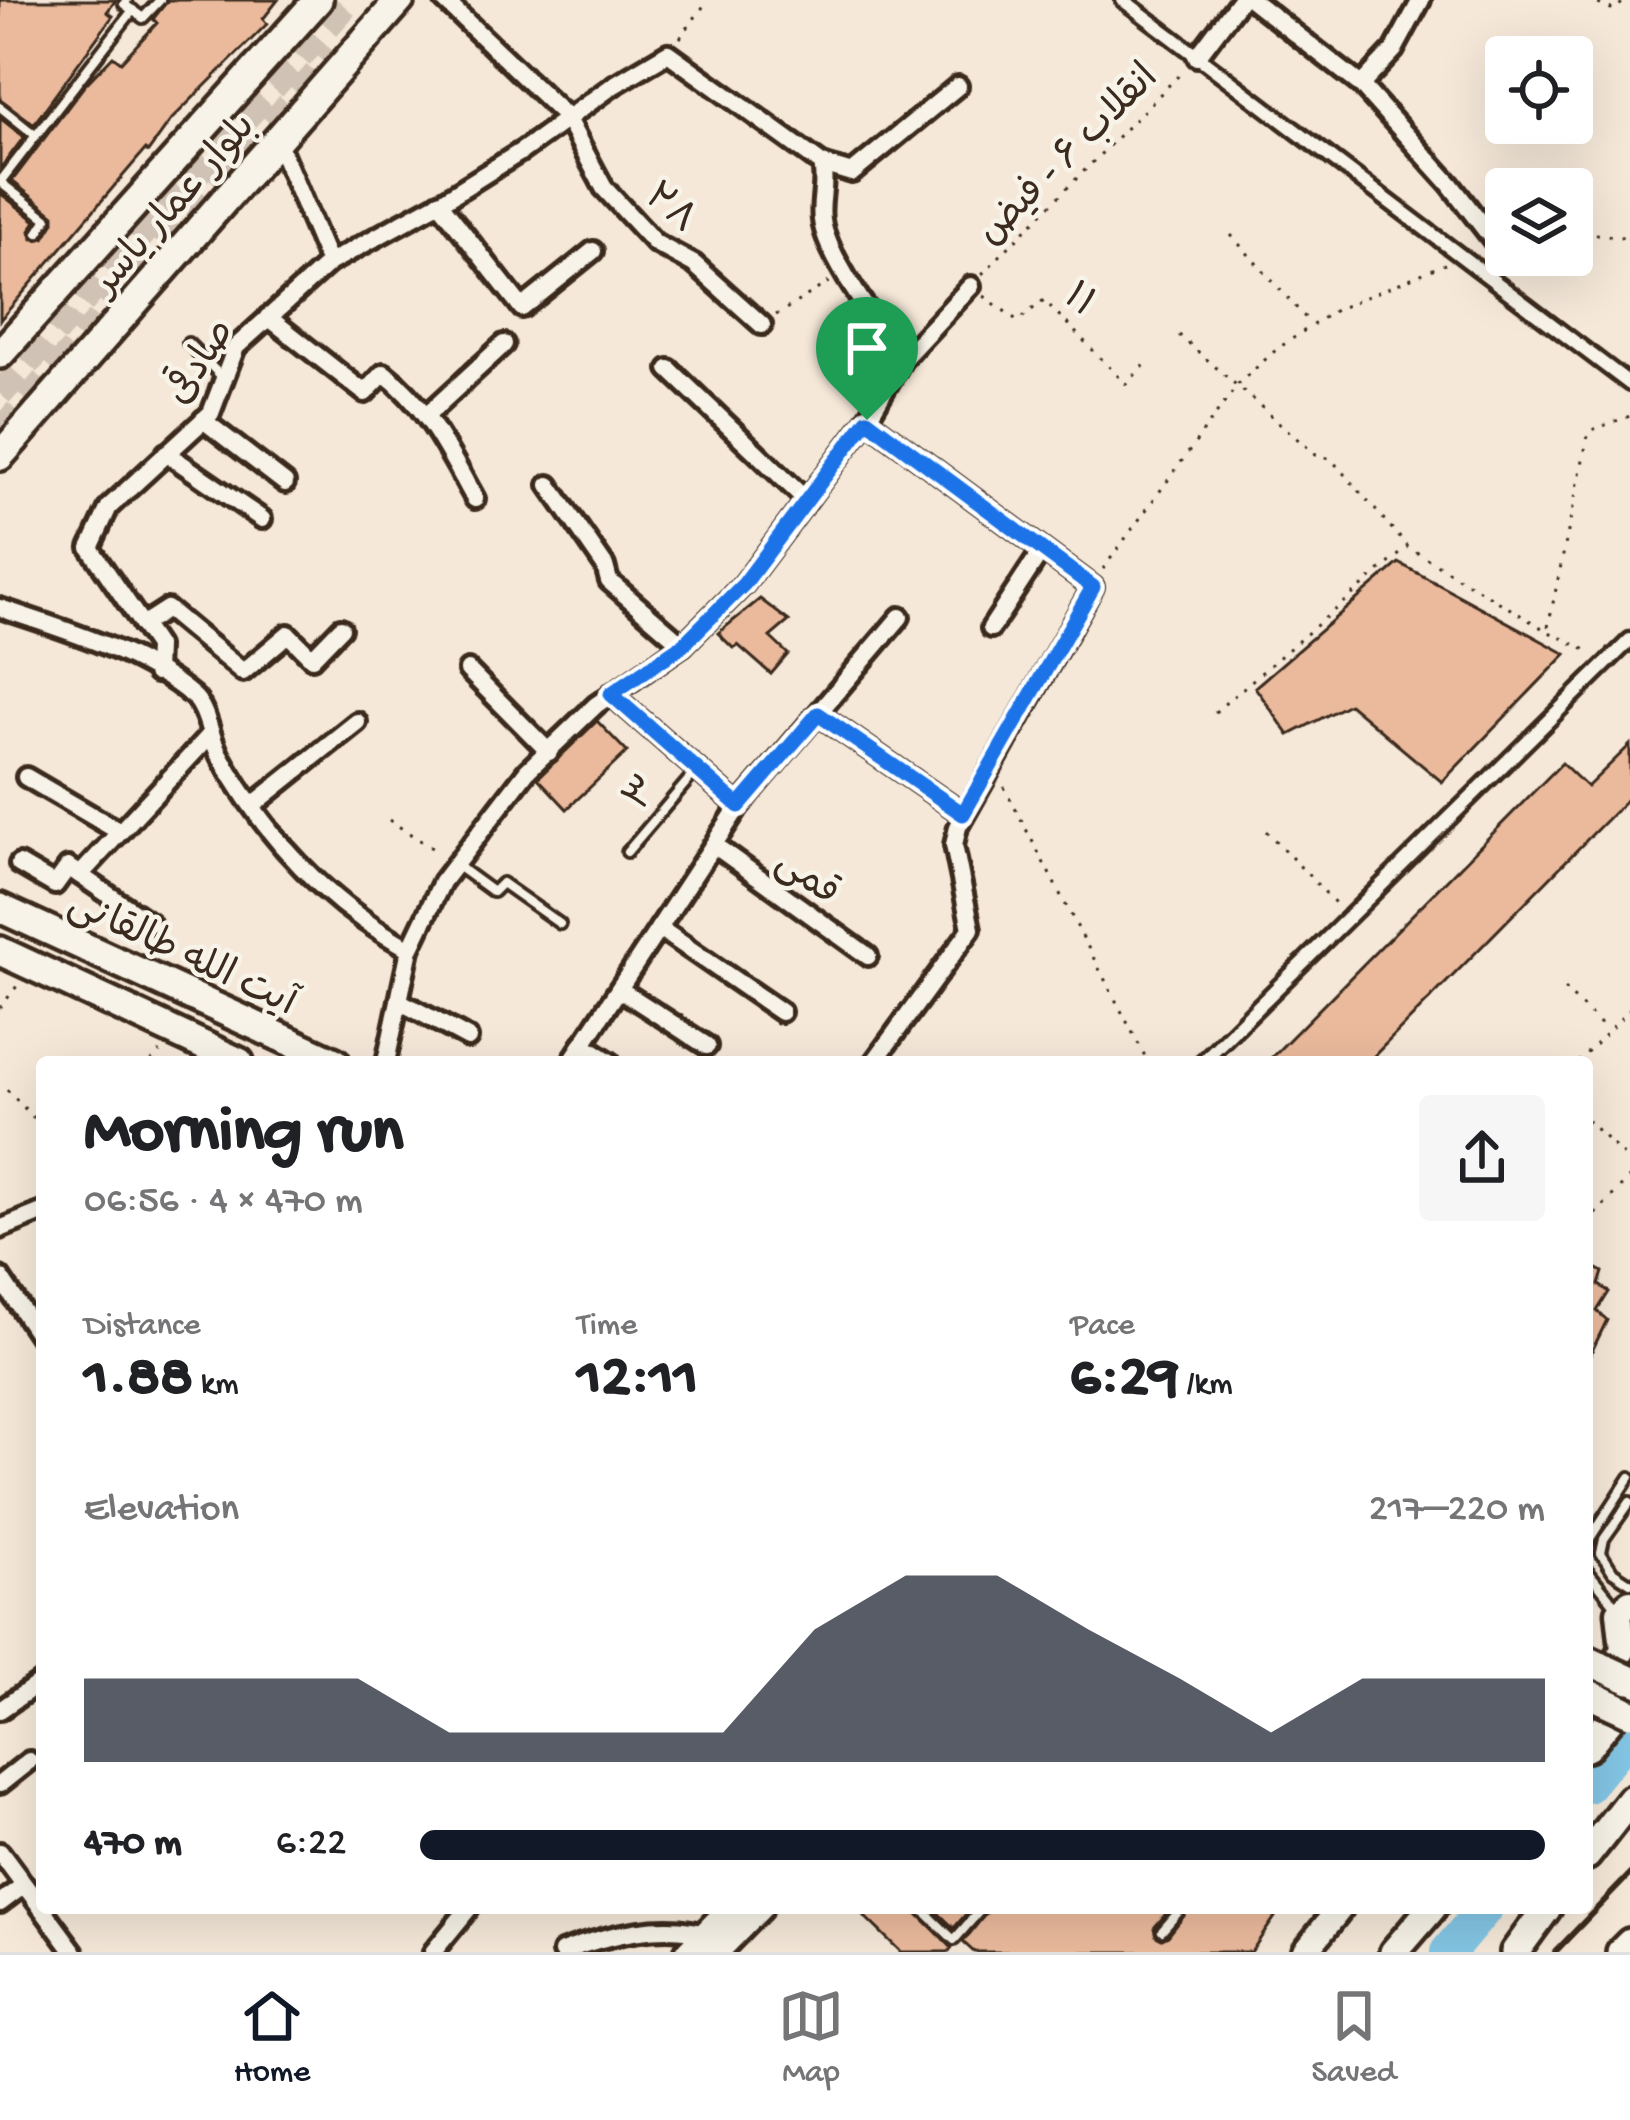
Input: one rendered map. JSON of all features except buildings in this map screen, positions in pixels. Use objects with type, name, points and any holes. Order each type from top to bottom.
[{"type":"main road","name":"بلوار عمار یاسر","points":[[0,456],[400,0]]},
{"type":"main road","name":"بلوار عمار یاسر","points":[[0,354],[303,6]]},
{"type":"main road","name":"آیت الله طالقانی","points":[[0,908],[322,1056]]},
{"type":"main road","name":"آیت الله طالقانی","points":[[0,951],[226,1056]]},
{"type":"main road","points":[[1593,1689],[1623,1650],[1625,1607]]},
{"type":"main road","points":[[1593,1663],[1630,1680]]},
{"type":"main road","points":[[1593,1740],[1630,1694]]},
{"type":"main road","points":[[1593,1699],[1630,1713]]},
{"type":"main road","points":[[1593,1847],[1630,1800]]},
{"type":"main road","points":[[709,1945],[727,1914]]},
{"type":"main road","points":[[709,1945],[751,1914]]},
{"type":"main road","points":[[1306,1952],[1335,1914]]},
{"type":"main road","points":[[1394,1952],[1427,1914]]},
{"type":"main road","points":[[1515,1952],[1543,1914]]},
{"type":"main road","points":[[1621,1952],[1630,1943]]},
{"type":"street","name":"۲۸","points":[[444,0],[566,117],[604,188],[642,230],[655,243],[694,263],[761,325]]},
{"type":"street","points":[[1123,0],[1630,384]]},
{"type":"street","points":[[1197,56],[1240,0]]},
{"type":"street","points":[[1252,0],[1361,85],[1485,229]]},
{"type":"street","points":[[1361,85],[1394,50],[1421,0]]},
{"type":"street","points":[[668,53],[822,164],[852,173],[958,86]]},
{"type":"street","name":"صادقی","points":[[156,673],[157,646],[91,548],[110,507],[211,413],[236,346],[329,263],[522,151],[566,117],[668,53]]},
{"type":"street","points":[[277,140],[329,263]]},
{"type":"street","points":[[822,164],[826,180],[821,218],[829,245],[902,360]]},
{"type":"street","points":[[439,202],[522,308],[593,251]]},
{"type":"street","points":[[387,1056],[410,949],[442,882],[527,771],[596,704],[683,645],[744,584],[867,420],[902,360],[970,286]]},
{"type":"street","points":[[268,317],[365,393],[384,373],[421,405],[475,499]]},
{"type":"street","points":[[427,415],[504,344]]},
{"type":"street","points":[[669,369],[807,501]]},
{"type":"street","points":[[202,420],[285,483]]},
{"type":"street","points":[[867,420],[1093,587],[960,821],[954,844],[971,929],[878,1056]]},
{"type":"street","points":[[166,453],[262,519]]},
{"type":"street","points":[[549,485],[605,566],[609,581],[683,645]]},
{"type":"street","points":[[991,628],[1042,550]]},
{"type":"street","points":[[0,608],[91,639],[197,698],[211,735],[253,805],[307,875],[342,908],[410,949]]},
{"type":"street","points":[[142,625],[167,609],[243,672],[288,634],[311,658],[341,628]]},
{"type":"street","points":[[575,1056],[739,806],[900,617]]},
{"type":"street","points":[[1208,1056],[1630,640]]},
{"type":"street","points":[[468,670],[549,752]]},
{"type":"street","points":[[611,694],[739,806]]},
{"type":"street","points":[[818,714],[960,821]]},
{"type":"street","points":[[253,805],[357,722]]},
{"type":"street","points":[[80,875],[211,735]]},
{"type":"street","points":[[26,777],[120,832]]},
{"type":"street","name":"قمی","points":[[714,845],[868,956]]},
{"type":"street","points":[[19,864],[55,885],[68,867],[150,923]]},
{"type":"street","points":[[659,928],[782,1012]]},
{"type":"street","points":[[619,989],[707,1046]]},
{"type":"street","points":[[399,1001],[468,1038]]},
{"type":"street","points":[[582,1044],[601,1056]]},
{"type":"street","points":[[0,1229],[36,1214]]},
{"type":"street","points":[[0,1277],[36,1331]]},
{"type":"street","points":[[0,1710],[36,1685]]},
{"type":"street","points":[[0,1784],[29,1761]]},
{"type":"street","points":[[0,1852],[36,1901]]},
{"type":"street","points":[[0,1903],[24,1885]]},
{"type":"street","points":[[46,1914],[74,1952]]},
{"type":"street","points":[[433,1952],[464,1914]]},
{"type":"street","points":[[562,1952],[667,1928],[709,1945]]},
{"type":"lane","points":[[127,0],[124,4],[143,18],[160,0]]},
{"type":"lane","points":[[38,232],[47,219],[0,182],[133,10]]},
{"type":"lane","points":[[0,107],[35,135]]},
{"type":"lane","points":[[17,217],[28,204]]},
{"type":"lane","points":[[188,343],[222,377]]},
{"type":"lane","name":"۳","points":[[627,852],[697,769]]},
{"type":"lane","points":[[456,865],[494,892],[502,883],[560,924]]},
{"type":"lane","points":[[1593,1535],[1630,1477]]},
{"type":"lane","points":[[1630,1502],[1604,1539],[1601,1553],[1613,1572],[1630,1582]]},
{"type":"lane","points":[[1593,1557],[1601,1553]]},
{"type":"lane","points":[[1593,1576],[1625,1607]]},
{"type":"lane","points":[[927,1914],[955,1940],[977,1914]]},
{"type":"lane","points":[[1162,1931],[1177,1914]]},
{"type":"path","points":[[668,53],[708,0]]},
{"type":"path","points":[[1587,0],[1614,10],[1626,0]]},
{"type":"path","name":"انقلاب ۶ - فیض","points":[[970,286],[1197,56]]},
{"type":"path","points":[[1593,234],[1630,238]]},
{"type":"path","points":[[1231,235],[1312,325]]},
{"type":"path","points":[[1093,587],[1108,559],[1239,383],[1335,310],[1462,257]]},
{"type":"path","points":[[761,325],[846,272]]},
{"type":"path","name":"۱۱","points":[[970,286],[1018,322],[1044,300],[1126,384],[1145,365]]},
{"type":"path","points":[[1179,335],[1316,455],[1331,459],[1408,547],[1547,631],[1609,662]]},
{"type":"path","points":[[1547,631],[1589,431],[1630,416]]},
{"type":"path","points":[[1215,712],[1408,547]]},
{"type":"path","points":[[992,764],[1145,1056]]},
{"type":"path","points":[[389,820],[456,865]]},
{"type":"path","points":[[1266,831],[1347,916]]},
{"type":"path","points":[[0,1008],[32,966]]},
{"type":"path","points":[[1564,989],[1608,1031]]},
{"type":"path","points":[[1584,1056],[1630,1009]]},
{"type":"path","points":[[7,1090],[36,1120]]},
{"type":"path","points":[[1593,1128],[1630,1162]]},
{"type":"path","points":[[1593,1217],[1630,1177]]},
{"type":"waterway","points":[[1593,1778],[1630,1733]]},
{"type":"waterway","points":[[1448,1952],[1480,1914]]},
{"type":"tunnel","points":[[0,394],[350,0]]},
{"type":"tunnel","points":[[0,432],[335,53]]},
{"type":"railway","points":[[1593,1912],[1630,1874]]},
{"type":"railway","points":[[1555,1952],[1592,1914]]},
{"type":"route","points":[[867,420],[1093,587],[963,814],[818,714],[739,806],[611,694],[683,645],[744,584],[867,420]]}]
